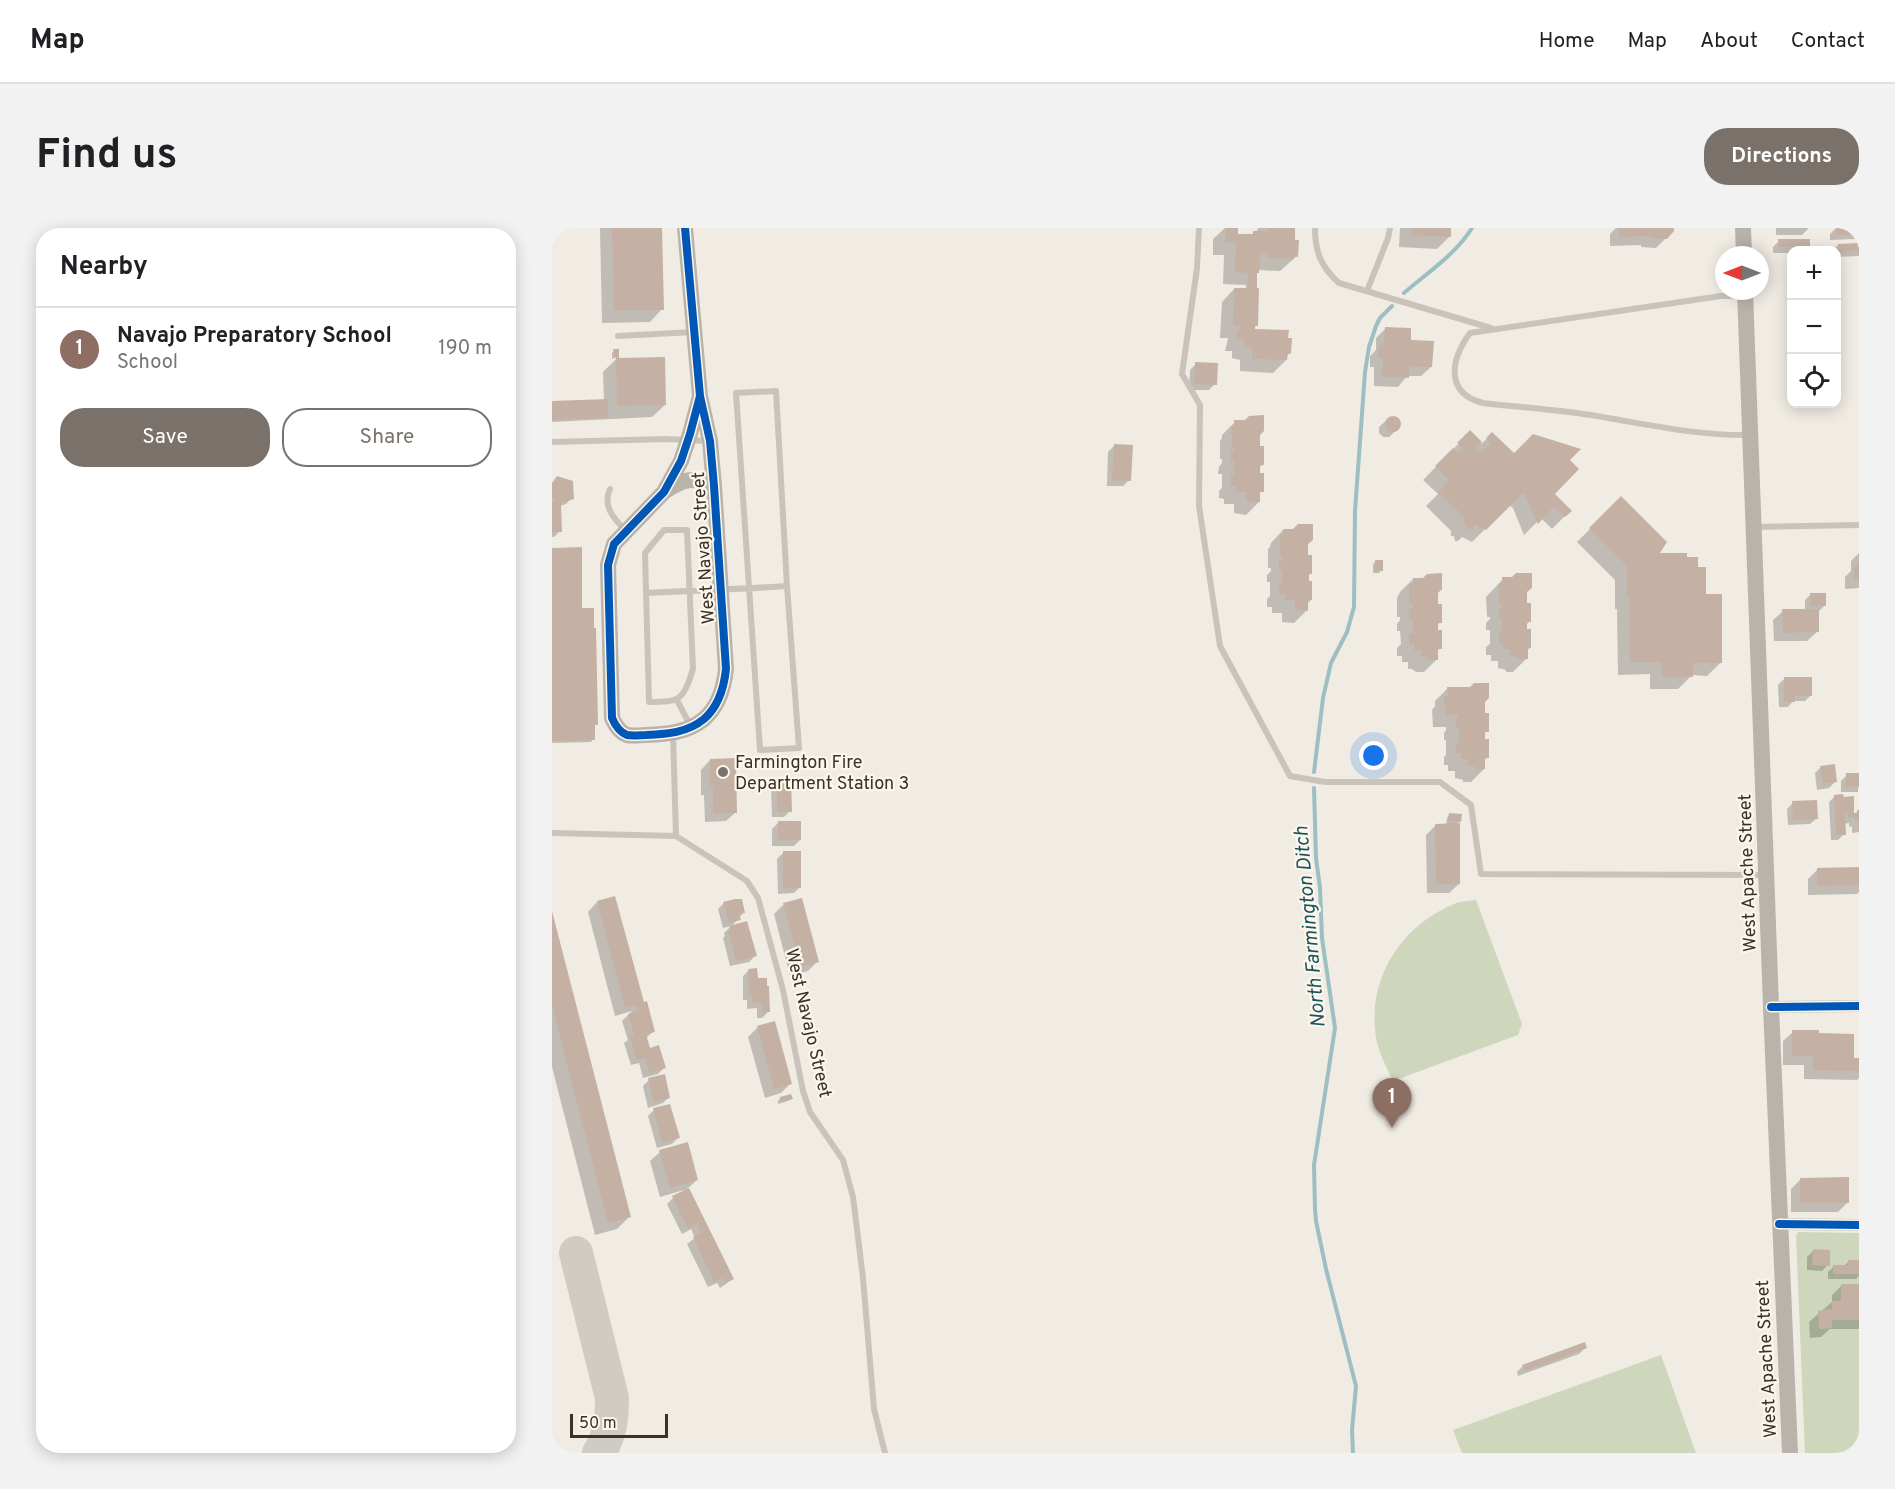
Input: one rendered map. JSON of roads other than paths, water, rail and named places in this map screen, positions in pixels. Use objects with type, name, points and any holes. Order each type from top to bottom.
[{"type":"main road","name":"West Navajo Street","points":[[664,492],[614,544],[608,565],[612,718],[617,729],[628,735],[673,734],[705,719],[716,705],[723,689],[726,669],[710,441],[700,396],[685,228]]},
{"type":"main road","points":[[1743,228],[1744,246]]},
{"type":"main road","name":"West Apache Street","points":[[1745,300],[1779,1224],[1790,1453]]},
{"type":"main road","points":[[664,492],[681,461],[700,396]]},
{"type":"main road","points":[[664,492],[676,483],[690,479],[714,486]]},
{"type":"street","points":[[1771,1007],[1859,1006]]},
{"type":"street","points":[[1779,1224],[1859,1225]]},
{"type":"lane","points":[[1199,228],[1197,268],[1182,374],[1200,405],[1199,506],[1220,646],[1290,776],[1325,782],[1440,782],[1471,805],[1481,874],[1767,875]]},
{"type":"lane","points":[[1315,228],[1319,257],[1326,272],[1339,283],[1495,329]]},
{"type":"lane","points":[[1367,291],[1390,228]]},
{"type":"lane","points":[[1715,297],[1470,333],[1460,346],[1455,359],[1455,376],[1465,394],[1472,400],[1483,403],[1607,418],[1662,429],[1750,435]]},
{"type":"lane","points":[[618,336],[694,332]]},
{"type":"lane","points":[[776,391],[787,586],[799,748],[760,750],[736,393],[776,391]]},
{"type":"lane","points":[[552,442],[665,439],[710,441]]},
{"type":"lane","points":[[610,489],[608,493],[609,511],[626,531]]},
{"type":"lane","points":[[1753,527],[1859,525]]},
{"type":"lane","points":[[664,530],[687,530],[689,591],[693,669],[687,687],[676,700],[649,702],[645,553],[664,530]]},
{"type":"lane","points":[[646,592],[787,586]]},
{"type":"lane","points":[[676,700],[691,727]]},
{"type":"lane","points":[[552,833],[676,836],[673,734]]},
{"type":"lane","name":"West Navajo Street","points":[[676,836],[747,881],[758,898],[783,990],[803,1091],[810,1112],[843,1160],[853,1197],[863,1278],[874,1409],[885,1453]]},
{"type":"waterway","name":"North Farmington Ditch","points":[[1404,293],[1450,255],[1472,228]]},
{"type":"waterway","name":"North Farmington Ditch","points":[[1314,772],[1323,698],[1331,663],[1347,632],[1354,607],[1355,511],[1365,372],[1369,347],[1380,318],[1392,306]]},
{"type":"waterway","name":"North Farmington Ditch","points":[[1314,788],[1322,938],[1335,1028],[1314,1165],[1315,1209],[1326,1269],[1356,1386],[1352,1430],[1353,1453]]},
{"type":"place","name":"Farmington Fire Department Station 3","points":[[723,772]]},
{"type":"place","name":"Navajo Preparatory School","points":[[1392,1128]]}]
